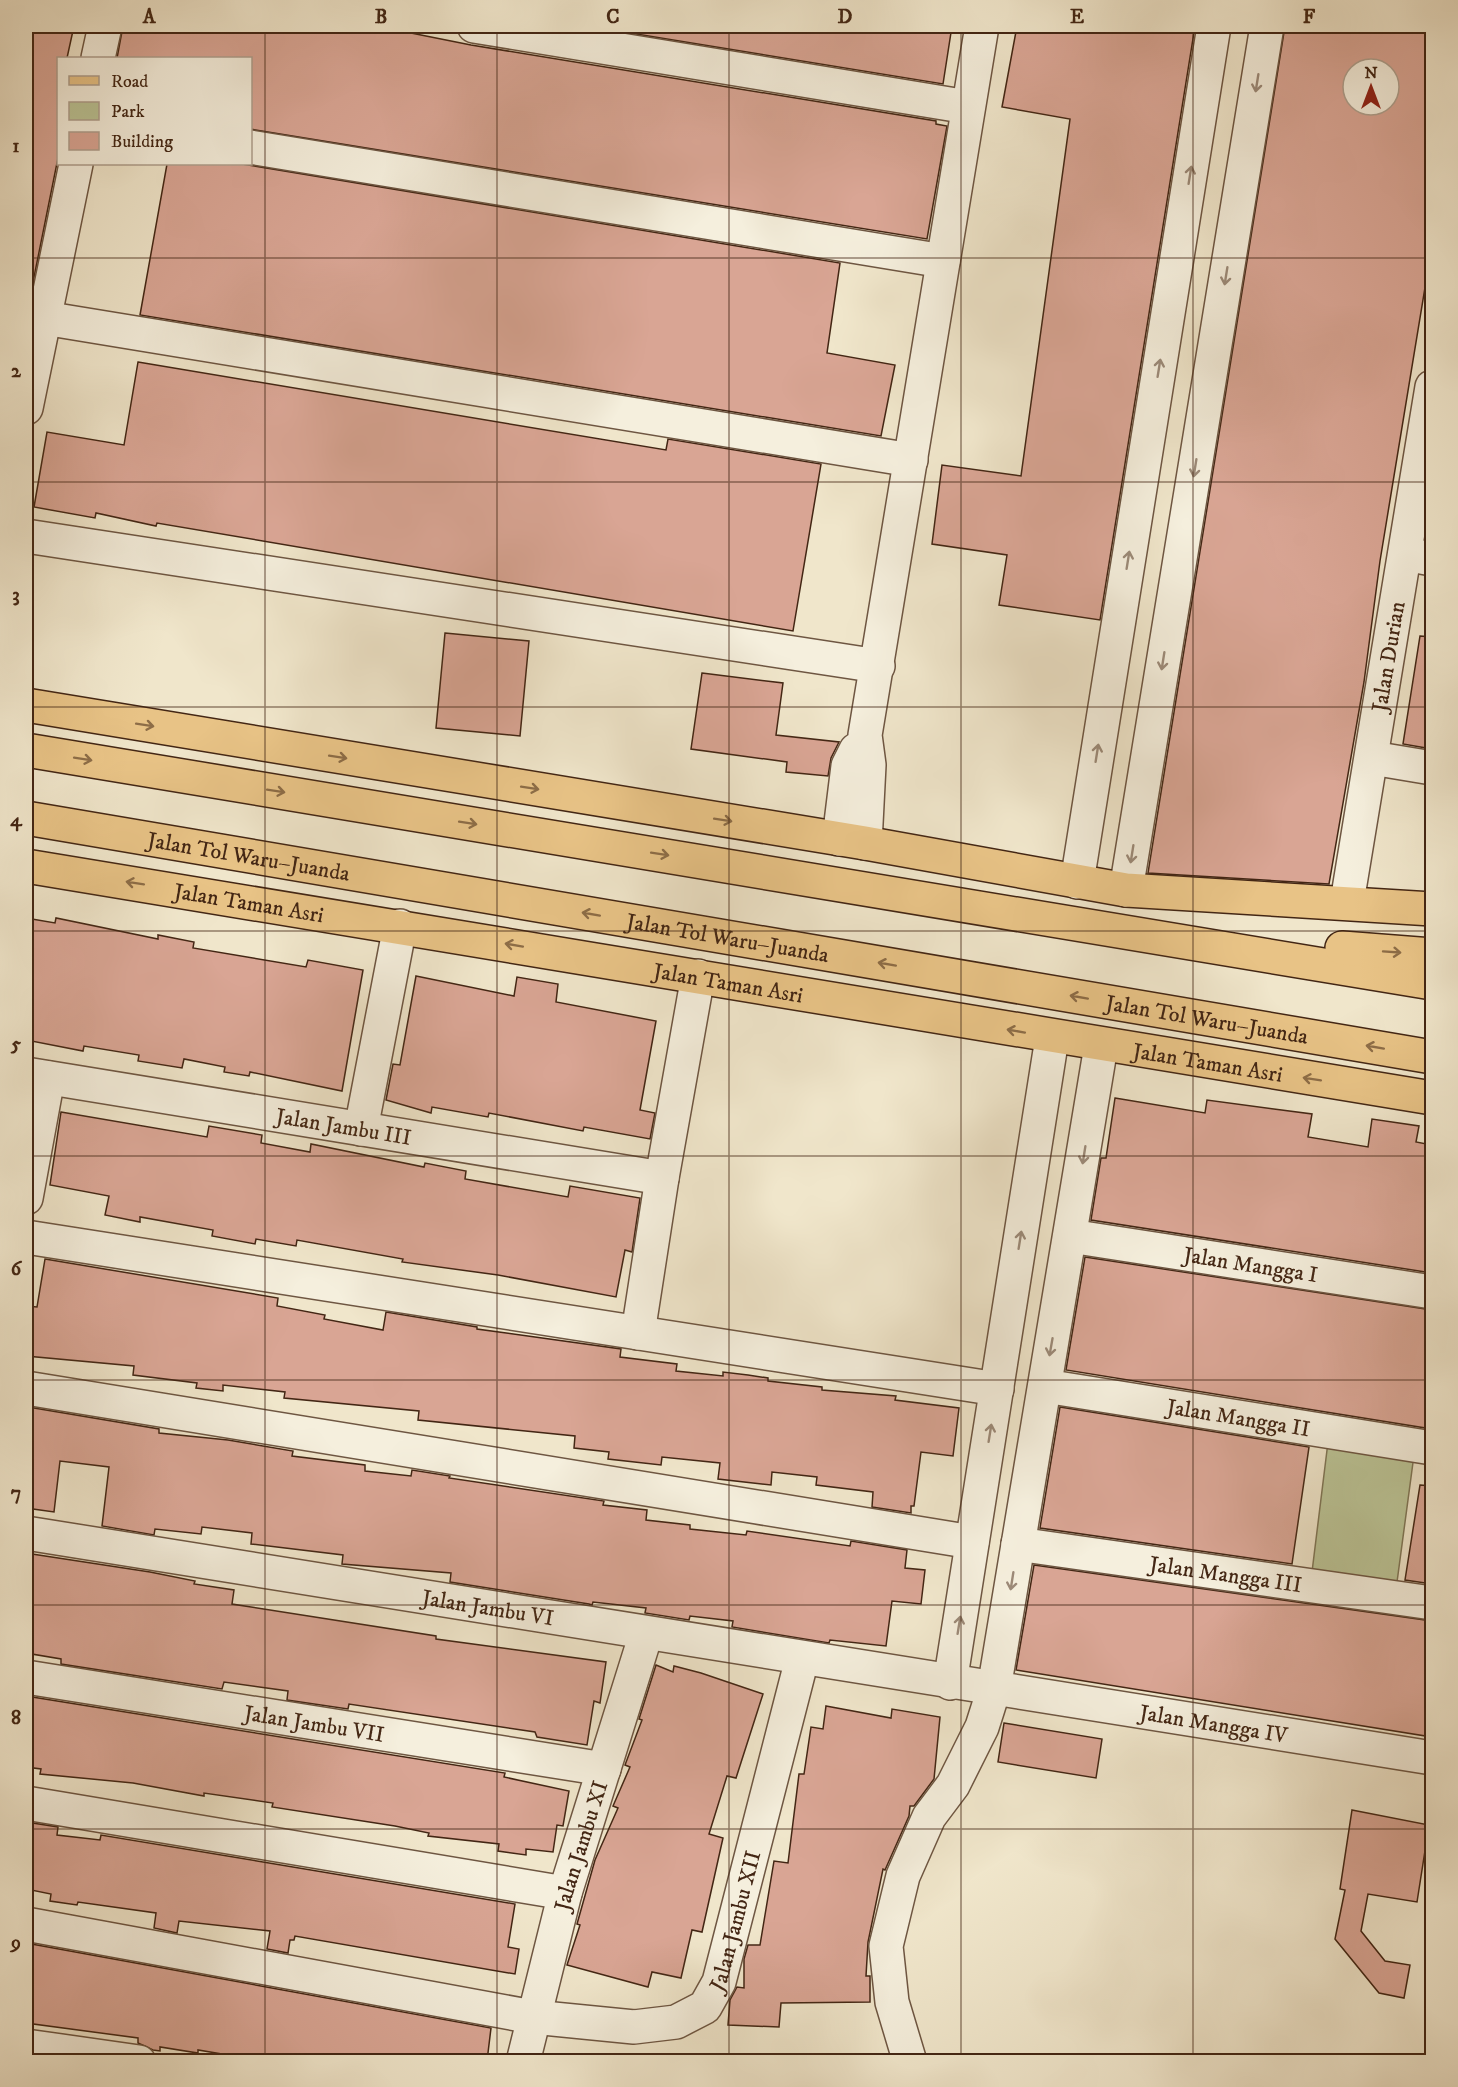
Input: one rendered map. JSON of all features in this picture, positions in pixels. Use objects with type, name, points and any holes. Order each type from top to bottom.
[{"type":"main road","points":[[26,705],[852,841],[1126,890],[1432,909]]},
{"type":"main road","points":[[26,750],[1432,983]]},
{"type":"main road","name":"Jalan Tol Waru–Juanda","points":[[26,818],[1432,1057]]},
{"type":"main road","name":"Jalan Taman Asri","points":[[26,866],[400,926],[1052,1038],[1432,1098]]},
{"type":"main road","points":[[1145,934],[1432,955]]},
{"type":"street","points":[[99,57],[105,26]]},
{"type":"street","points":[[474,26],[968,107]]},
{"type":"street","points":[[852,841],[848,766],[866,735],[982,26]]},
{"type":"street","points":[[1077,882],[1214,26]]},
{"type":"street","points":[[1126,890],[1267,26]]},
{"type":"street","points":[[252,147],[943,261]]},
{"type":"street","points":[[26,408],[76,165]]},
{"type":"street","points":[[44,318],[911,460]]},
{"type":"street","name":"Jalan Durian","points":[[1347,902],[1372,758],[1419,556],[1432,387]]},
{"type":"street","points":[[26,536],[878,666]]},
{"type":"street","points":[[1372,758],[1432,768]]},
{"type":"street","points":[[361,1129],[400,926]]},
{"type":"street","points":[[638,1333],[662,1179],[698,976]]},
{"type":"street","points":[[951,1683],[1052,1038]]},
{"type":"street","points":[[910,2061],[892,2002],[886,1946],[903,1876],[929,1817],[953,1785],[982,1727],[994,1689],[1101,1046]]},
{"type":"street","points":[[26,1198],[37,1076]]},
{"type":"street","name":"Jalan Jambu III","points":[[37,1076],[662,1179]]},
{"type":"street","name":"Jalan Mangga I","points":[[1070,1236],[1432,1292]]},
{"type":"street","points":[[26,1237],[997,1389]]},
{"type":"street","name":"Jalan Mangga II","points":[[1045,1386],[1432,1448]]},
{"type":"street","points":[[26,1388],[972,1542]]},
{"type":"street","name":"Jalan Jambu VI","points":[[26,1533],[951,1683]]},
{"type":"street","name":"Jalan Mangga III","points":[[1018,1544],[1432,1603]]},
{"type":"street","name":"Jalan Jambu XI","points":[[523,2061],[566,1893],[646,1634]]},
{"type":"street","name":"Jalan Jambu XII","points":[[26,1924],[533,2017],[634,2027],[676,2022],[705,2007],[719,1982],[802,1659]]},
{"type":"street","name":"Jalan Jambu VII","points":[[26,1677],[604,1769]]},
{"type":"street","name":"Jalan Mangga IV","points":[[951,1683],[1432,1758]]},
{"type":"street","points":[[26,1803],[566,1893]]},
{"type":"street","points":[[26,2046],[139,2061]]},
{"type":"green space","points":[[1328,1442],[1414,1455],[1397,1582],[1312,1572]]},
{"type":"building","points":[[26,26],[74,26],[67,57],[57,57],[57,163],[31,292],[26,292]]},
{"type":"building","points":[[123,26],[376,26],[471,45],[936,121],[936,124],[947,126],[927,239],[252,129],[252,57],[117,57]]},
{"type":"building","points":[[587,26],[952,26],[943,84]]},
{"type":"building","points":[[1017,26],[1195,26],[1100,620],[999,605],[1007,555],[932,544],[942,465],[1021,476],[1070,119],[1002,107]]},
{"type":"building","points":[[1285,26],[1432,26],[1432,245],[1380,561],[1364,682],[1329,884],[1148,873]]},
{"type":"building","points":[[167,165],[248,165],[840,263],[827,353],[895,365],[881,436],[140,315]]},
{"type":"building","points":[[138,362],[666,450],[668,439],[821,464],[793,631],[157,523],[156,526],[96,513],[95,518],[34,507],[47,432],[124,445]]},
{"type":"building","points":[[445,633],[529,641],[520,736],[436,728]]},
{"type":"building","points":[[1420,636],[1432,637],[1432,749],[1403,744]]},
{"type":"building","points":[[702,673],[783,683],[776,735],[839,742],[831,758],[828,776],[786,772],[787,762],[691,749]]},
{"type":"building","points":[[26,918],[55,923],[56,918],[158,939],[158,935],[194,942],[193,948],[306,967],[308,960],[363,970],[342,1091],[250,1072],[249,1076],[224,1072],[225,1067],[184,1059],[182,1068],[138,1061],[139,1055],[84,1046],[83,1051],[26,1040]]},
{"type":"building","points":[[416,976],[514,996],[517,977],[558,984],[556,1002],[656,1021],[640,1110],[655,1113],[650,1139],[584,1127],[583,1131],[489,1113],[488,1117],[432,1107],[431,1113],[386,1100],[393,1064],[400,1065]]},
{"type":"building","points":[[1115,1098],[1205,1113],[1207,1100],[1312,1114],[1308,1137],[1368,1147],[1372,1119],[1419,1126],[1416,1142],[1432,1145],[1432,1273],[1091,1220],[1101,1158],[1106,1158]]},
{"type":"building","points":[[61,1112],[207,1137],[209,1126],[262,1135],[261,1143],[310,1152],[311,1144],[424,1167],[425,1163],[466,1171],[465,1179],[568,1197],[570,1186],[640,1198],[632,1252],[625,1250],[616,1297],[498,1275],[402,1262],[403,1259],[297,1240],[296,1246],[256,1239],[255,1244],[212,1236],[213,1230],[140,1217],[140,1222],[105,1215],[109,1196],[50,1185]]},
{"type":"building","points":[[1085,1257],[1432,1310],[1432,1429],[1066,1370]]},
{"type":"building","points":[[45,1259],[278,1298],[277,1306],[325,1315],[324,1319],[383,1330],[386,1312],[477,1327],[477,1329],[621,1349],[620,1357],[677,1364],[676,1371],[723,1376],[723,1372],[748,1375],[768,1378],[768,1381],[822,1387],[822,1390],[896,1396],[895,1400],[959,1408],[953,1456],[921,1452],[914,1506],[911,1506],[911,1513],[872,1507],[873,1492],[816,1485],[817,1477],[772,1472],[771,1485],[718,1479],[720,1463],[662,1457],[661,1465],[608,1459],[609,1452],[574,1448],[575,1436],[418,1420],[419,1411],[284,1398],[285,1392],[223,1385],[223,1391],[196,1388],[197,1383],[133,1375],[134,1366],[26,1356],[26,1306],[37,1307]]},
{"type":"building","points":[[28,1407],[159,1429],[159,1433],[228,1440],[293,1451],[292,1456],[365,1465],[365,1471],[411,1476],[412,1470],[450,1476],[449,1478],[604,1501],[603,1505],[647,1510],[646,1520],[690,1525],[690,1529],[746,1535],[747,1531],[850,1546],[851,1541],[907,1550],[905,1568],[925,1570],[921,1604],[892,1601],[886,1646],[830,1640],[829,1643],[732,1627],[733,1621],[690,1616],[689,1620],[645,1613],[646,1608],[593,1602],[592,1605],[450,1582],[451,1573],[342,1564],[343,1555],[251,1544],[252,1533],[202,1527],[201,1534],[155,1529],[154,1535],[102,1526],[109,1467],[60,1461],[54,1512],[26,1508]]},
{"type":"building","points":[[1060,1407],[1309,1447],[1292,1564],[1040,1528]]},
{"type":"building","points":[[1420,1485],[1432,1486],[1432,1584],[1405,1580]]},
{"type":"building","points":[[32,1554],[150,1572],[195,1581],[194,1584],[234,1590],[232,1604],[436,1636],[436,1639],[606,1662],[600,1703],[594,1701],[587,1745],[537,1737],[535,1732],[349,1704],[348,1709],[287,1700],[288,1691],[224,1682],[222,1689],[61,1664],[61,1659],[26,1653]]},
{"type":"building","points":[[1034,1565],[1432,1621],[1432,1737],[1016,1670]]},
{"type":"building","points":[[656,1665],[673,1672],[674,1666],[701,1673],[763,1694],[736,1778],[727,1776],[709,1834],[723,1838],[702,1932],[692,1930],[681,1978],[652,1972],[648,1987],[567,1965],[580,1925],[577,1924],[595,1860],[618,1808],[613,1806],[630,1767],[625,1765],[642,1720],[639,1719]]},
{"type":"building","points":[[26,1696],[505,1773],[504,1777],[569,1791],[563,1826],[557,1825],[553,1852],[526,1849],[526,1855],[498,1851],[499,1844],[428,1836],[429,1833],[395,1826],[272,1807],[273,1803],[204,1793],[204,1796],[133,1783],[40,1774],[41,1769],[26,1767]]},
{"type":"building","points":[[826,1706],[891,1718],[892,1709],[940,1717],[934,1779],[914,1806],[910,1806],[909,1816],[885,1870],[883,1869],[868,1942],[866,1976],[870,1976],[870,2002],[781,2003],[779,2027],[728,2025],[730,2000],[737,1987],[744,1988],[744,1959],[748,1945],[760,1945],[774,1861],[788,1863],[799,1774],[804,1774],[811,1727],[823,1729]]},
{"type":"building","points":[[1004,1723],[1102,1739],[1096,1778],[998,1762]]},
{"type":"building","points":[[1352,1810],[1429,1825],[1417,1902],[1368,1894],[1361,1931],[1385,1961],[1410,1965],[1404,1998],[1379,1993],[1335,1939],[1345,1890],[1340,1889]]},
{"type":"building","points":[[26,1822],[58,1827],[57,1835],[100,1840],[101,1835],[515,1904],[508,1947],[519,1949],[515,1974],[295,1936],[294,1940],[290,1940],[288,1953],[267,1949],[270,1931],[179,1921],[177,1933],[154,1928],[156,1913],[78,1902],[77,1905],[50,1901],[51,1894],[26,1889]]},
{"type":"building","points":[[26,1943],[491,2028],[487,2061],[245,2061],[246,2058],[198,2050],[198,2053],[160,2047],[160,2051],[153,2050],[138,2043],[138,2038],[26,2023]]}]
